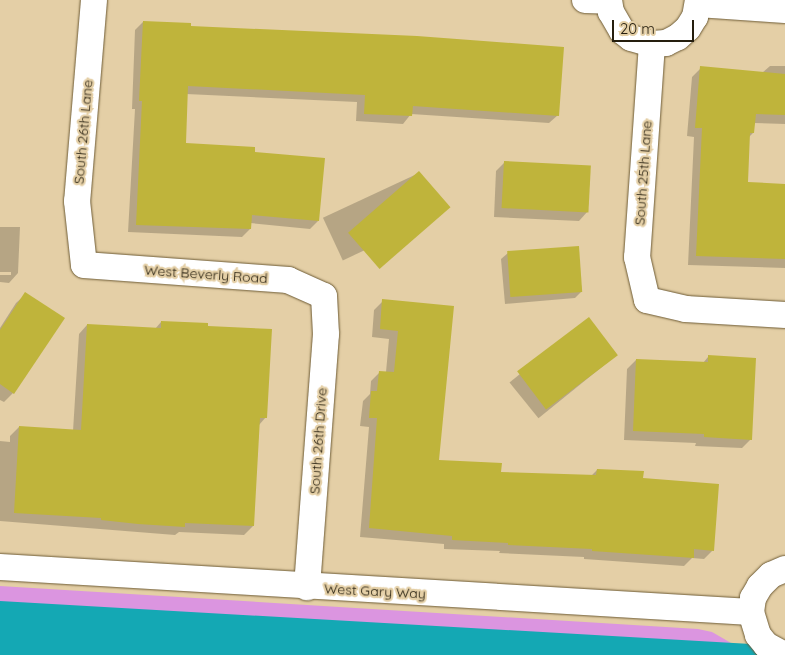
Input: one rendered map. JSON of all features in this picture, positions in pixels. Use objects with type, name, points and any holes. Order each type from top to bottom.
[{"type":"street","name":"South 26th Lane","points":[[84,265],[77,201],[94,0]]},
{"type":"street","points":[[601,0],[611,12],[622,31],[631,38],[652,44],[666,43],[678,37],[688,28],[695,17],[698,2],[785,10]]},
{"type":"street","name":"South 25th Lane","points":[[652,44],[637,257],[647,300],[686,309],[785,315]]},
{"type":"street","name":"West Beverly Road","points":[[84,265],[288,280],[324,296]]},
{"type":"street","name":"South 26th Drive","points":[[307,587],[326,334],[324,296]]},
{"type":"street","name":"West Gary Way","points":[[0,567],[307,587],[751,612]]},
{"type":"street","points":[[785,569],[770,575],[760,586],[753,598],[751,612],[758,636],[766,645],[785,655]]},
{"type":"shaded area","points":[[0,586],[698,629],[712,632],[745,651],[0,655]]},
{"type":"water","points":[[0,601],[785,646],[785,655],[0,655]]},
{"type":"building","points":[[143,21],[191,23],[191,26],[417,36],[564,47],[559,116],[413,106],[412,116],[364,114],[365,95],[188,86],[186,143],[255,147],[255,152],[325,158],[319,221],[252,215],[251,229],[136,225],[142,101],[139,101]]},
{"type":"building","points":[[700,66],[785,74],[785,115],[756,114],[754,133],[750,133],[748,182],[785,184],[785,259],[696,256],[702,128],[695,128]]},
{"type":"building","points":[[504,161],[591,166],[588,212],[502,208]]},
{"type":"building","points":[[419,171],[450,207],[380,269],[348,233]]},
{"type":"building","points":[[579,246],[582,292],[510,297],[507,251]]},
{"type":"building","points":[[25,292],[65,318],[14,394],[0,384],[0,330]]},
{"type":"building","points":[[382,299],[454,306],[439,460],[502,463],[501,472],[596,475],[597,469],[644,471],[643,478],[719,484],[714,551],[694,549],[694,558],[452,540],[452,536],[369,528],[377,418],[369,418],[371,391],[377,391],[379,371],[394,372],[398,331],[380,329]]},
{"type":"building","points":[[589,317],[618,355],[546,409],[517,371]]},
{"type":"building","points":[[161,321],[208,323],[208,326],[272,329],[267,418],[260,418],[254,526],[185,523],[185,527],[138,524],[101,520],[101,518],[14,513],[19,426],[81,430],[87,324],[161,328]]},
{"type":"building","points":[[708,355],[756,358],[752,440],[704,437],[704,434],[633,431],[636,359],[708,362]]}]
